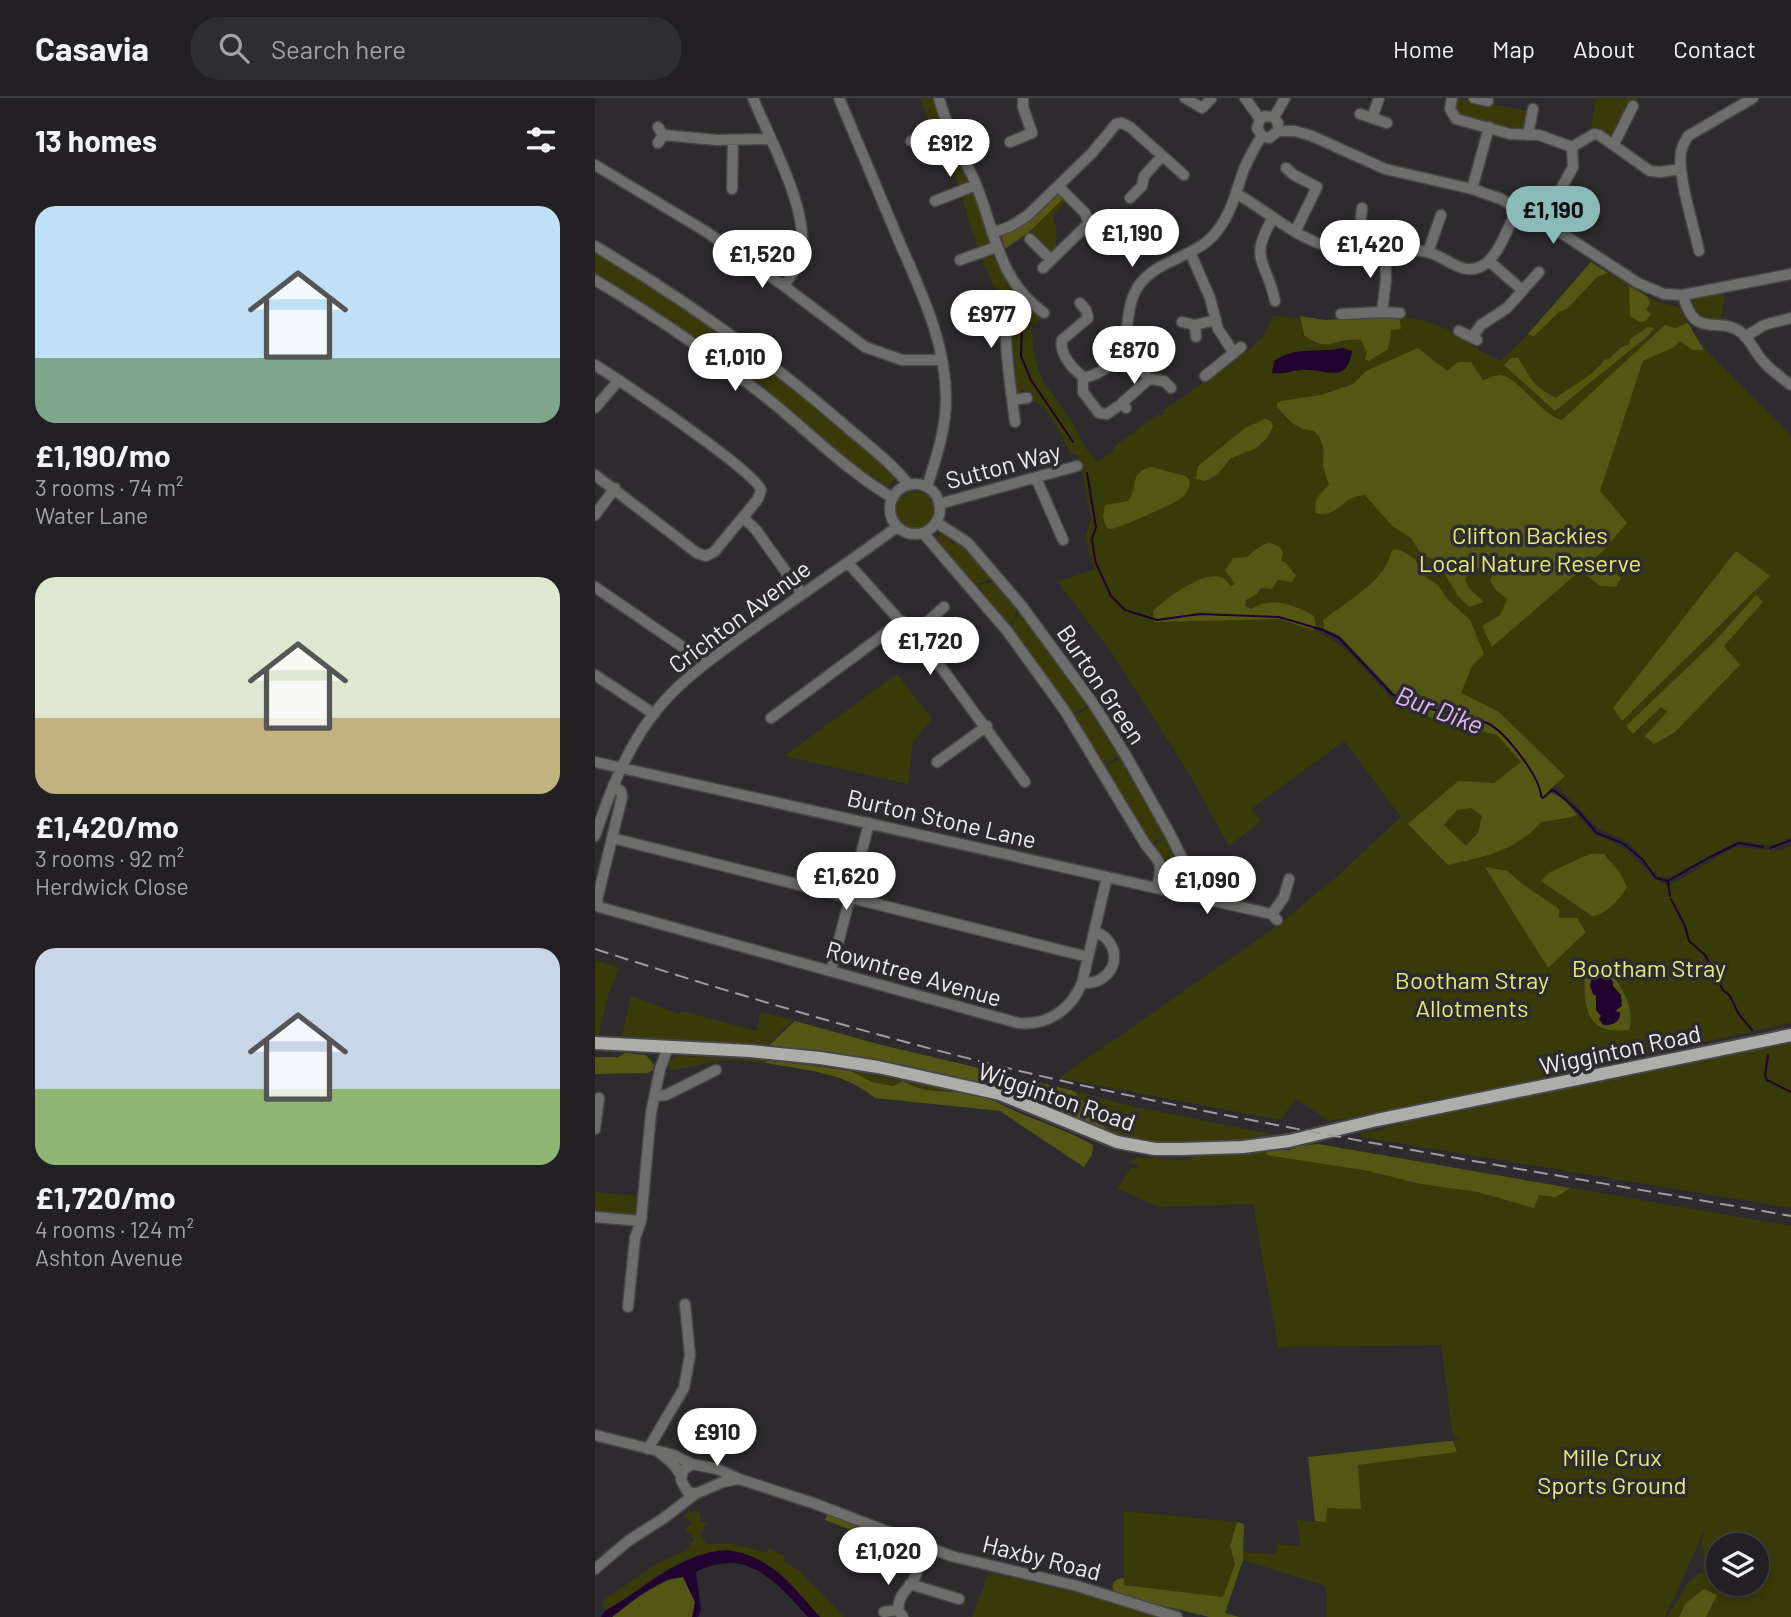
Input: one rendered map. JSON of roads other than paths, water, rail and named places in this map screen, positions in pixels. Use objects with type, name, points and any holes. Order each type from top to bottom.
[{"type":"main road","name":"Wigginton Road","points":[[595,1043],[820,1058],[929,1077],[1000,1094],[1117,1142],[1155,1149],[1182,1149],[1243,1147],[1289,1141],[1377,1120],[1791,1035]]},
{"type":"street","points":[[753,98],[795,198],[803,227],[799,261],[783,286]]},
{"type":"street","points":[[839,98],[934,323],[946,389],[945,418],[940,446],[927,487]]},
{"type":"street","points":[[939,98],[976,185],[996,247],[1027,300],[1044,313]]},
{"type":"street","points":[[1010,142],[1036,131],[1023,107],[1023,98]]},
{"type":"street","points":[[1185,98],[1202,108],[1210,99]]},
{"type":"street","points":[[1245,98],[1260,119]]},
{"type":"street","points":[[1274,117],[1285,98]]},
{"type":"street","points":[[1372,118],[1379,98]]},
{"type":"street","points":[[1452,98],[1450,109],[1456,119],[1510,134],[1539,135],[1572,147]]},
{"type":"street","points":[[1473,98],[1488,101]]},
{"type":"street","points":[[1699,251],[1681,169],[1681,154],[1688,136],[1753,98]]},
{"type":"street","points":[[1614,144],[1633,106]]},
{"type":"street","points":[[1528,135],[1533,109]]},
{"type":"street","points":[[1360,114],[1387,123]]},
{"type":"street","points":[[1278,131],[1278,123],[1274,117],[1265,116],[1260,119],[1257,128],[1262,136],[1269,138],[1278,131],[1295,131],[1385,169],[1472,189],[1518,207],[1638,283],[1664,294],[1683,295],[1791,274]]},
{"type":"street","points":[[992,233],[1027,216],[1092,153],[1117,124],[1126,124],[1184,175]]},
{"type":"street","points":[[911,141],[949,125]]},
{"type":"street","points":[[1472,189],[1489,127]]},
{"type":"street","points":[[1572,147],[1594,134],[1614,144],[1650,171],[1660,173],[1681,169]]},
{"type":"street","points":[[660,135],[733,140],[770,139]]},
{"type":"street","points":[[1083,377],[1095,375],[1121,352],[1138,286],[1156,268],[1210,239],[1223,224],[1245,168],[1262,136]]},
{"type":"street","points":[[732,189],[733,140]]},
{"type":"street","points":[[1550,209],[1573,167],[1572,147]]},
{"type":"street","points":[[1131,198],[1142,186],[1144,176],[1162,156]]},
{"type":"street","points":[[595,165],[694,224],[866,348],[902,360],[942,360]]},
{"type":"street","points":[[1286,168],[1294,175],[1321,185],[1295,232]]},
{"type":"street","points":[[935,201],[976,185]]},
{"type":"street","points":[[1043,268],[1089,221],[1085,213],[1058,186]]},
{"type":"street","points":[[1237,194],[1295,232],[1331,247],[1428,252],[1463,269],[1478,268],[1489,261],[1518,207]]},
{"type":"street","points":[[1358,250],[1362,206]]},
{"type":"street","points":[[1273,218],[1262,237],[1260,255],[1276,303]]},
{"type":"street","points":[[1428,252],[1437,220]]},
{"type":"street","points":[[1030,239],[1051,260]]},
{"type":"street","points":[[595,246],[696,311],[765,360],[834,416],[909,485]]},
{"type":"street","points":[[960,261],[996,247]]},
{"type":"street","points":[[1382,312],[1386,280],[1385,250]]},
{"type":"street","points":[[1190,252],[1210,298],[1221,337],[1237,350],[1205,376]]},
{"type":"street","points":[[1489,261],[1522,290]]},
{"type":"street","points":[[1459,331],[1475,339],[1481,325],[1507,308],[1539,269]]},
{"type":"street","points":[[595,280],[716,360],[803,427],[865,482],[893,498]]},
{"type":"street","points":[[1683,295],[1687,308],[1697,321],[1709,326],[1729,327],[1745,337],[1764,363],[1791,385]]},
{"type":"street","points":[[984,322],[1008,314],[1027,300]]},
{"type":"street","points":[[1080,303],[1088,314],[1086,321],[1060,345],[1083,377],[1083,392],[1099,413],[1107,414],[1121,408],[1122,403],[1149,379]]},
{"type":"street","points":[[1341,314],[1400,313]]},
{"type":"street","points":[[1008,314],[1007,354],[1015,422]]},
{"type":"street","points":[[1745,337],[1763,325],[1791,318]]},
{"type":"street","points":[[1182,322],[1195,325],[1216,320]]},
{"type":"street","points":[[1195,325],[1196,337]]},
{"type":"street","points":[[1078,328],[1086,337]]},
{"type":"street","points":[[1121,352],[1138,365],[1149,379],[1164,381],[1171,388]]},
{"type":"street","points":[[595,365],[704,441],[759,485],[760,495],[710,556],[702,555],[595,475]]},
{"type":"street","points":[[595,408],[619,380]]},
{"type":"street","points":[[1013,400],[1027,398]]},
{"type":"street","name":"Sutton Way","points":[[939,504],[1077,466]]},
{"type":"street","points":[[1036,478],[1063,540]]},
{"type":"street","points":[[909,485],[927,487],[934,492],[939,504],[940,512],[936,522],[931,529],[923,533],[911,534],[897,527],[891,517],[893,498],[901,488],[909,485]]},
{"type":"street","points":[[595,515],[615,488]]},
{"type":"street","points":[[743,517],[802,594]]},
{"type":"street","name":"Burton Green","points":[[936,522],[968,543],[1021,605],[1086,693],[1125,754],[1170,834],[1193,881],[1189,896]]},
{"type":"street","name":"Crichton Avenue","points":[[595,836],[621,768],[654,714],[673,692],[706,663],[897,527]]},
{"type":"street","name":"Burton Green","points":[[923,533],[1007,632],[1070,718],[1144,842],[1158,858],[1161,865],[1157,888]]},
{"type":"street","points":[[848,563],[914,634],[987,726],[1025,782]]},
{"type":"street","points":[[595,587],[706,663]]},
{"type":"street","points":[[914,634],[942,613]]},
{"type":"street","points":[[771,718],[902,621]]},
{"type":"street","points":[[595,675],[654,714]]},
{"type":"street","points":[[937,762],[987,726]]},
{"type":"street","name":"Burton Stone Lane","points":[[595,762],[1157,888],[1274,917],[1289,879]]},
{"type":"street","points":[[613,786],[621,791],[622,797],[612,838],[1088,957]]},
{"type":"street","points":[[831,971],[869,823]]},
{"type":"street","name":"Rowntree Avenue","points":[[612,838],[597,900],[599,907],[1026,1024],[1042,1021],[1062,1011],[1073,1000],[1082,983],[1107,877]]},
{"type":"street","name":"Rowntree Avenue","points":[[1082,983],[1100,981],[1108,975],[1114,963],[1110,943],[1103,935],[1094,932]]},
{"type":"street","points":[[628,1307],[635,1238],[641,1221],[651,1113],[656,1096],[662,1046]]},
{"type":"street","points":[[656,1096],[666,1095],[716,1070]]},
{"type":"street","points":[[595,1129],[597,1103]]},
{"type":"street","points":[[595,1217],[641,1221]]},
{"type":"street","points":[[648,1449],[684,1388],[689,1355],[685,1304]]},
{"type":"street","name":"Haxby Road","points":[[595,1435],[674,1455],[697,1465],[816,1503],[924,1548],[1077,1586],[1177,1617]]},
{"type":"street","name":"Haxby Road","points":[[659,1453],[673,1464],[681,1475]]},
{"type":"street","points":[[677,1507],[684,1487],[681,1475],[687,1467],[697,1465],[711,1476],[707,1489]]},
{"type":"street","points":[[595,1569],[628,1541],[695,1494],[723,1482],[739,1479]]},
{"type":"street","points":[[684,1487],[695,1494]]},
{"type":"street","points":[[884,1612],[901,1614],[903,1591],[916,1575],[924,1548]]},
{"type":"street","points":[[910,1584],[959,1599]]},
{"type":"waterway","name":"Bur Dike","points":[[1022,330],[1021,356],[1031,380],[1073,442]]},
{"type":"waterway","name":"Bur Dike","points":[[1087,473],[1096,527],[1092,539],[1095,561],[1111,596],[1125,610],[1157,620],[1200,614],[1279,617],[1323,630],[1339,638],[1393,695],[1428,708],[1480,720],[1494,728],[1512,745],[1528,767],[1543,798],[1552,790],[1555,791],[1577,810],[1597,833],[1624,844],[1642,859],[1656,878],[1668,881],[1739,843],[1763,847]]},
{"type":"waterway","name":"Bur Dike","points":[[1770,848],[1791,840]]},
{"type":"waterway","points":[[1668,881],[1670,896]]},
{"type":"waterway","points":[[1671,899],[1685,926],[1689,941],[1705,955],[1723,990],[1730,996],[1738,1013],[1752,1030]]},
{"type":"waterway","points":[[1768,1055],[1765,1076],[1767,1080],[1791,1092]]},
{"type":"railway","points":[[595,949],[834,1022],[1076,1084],[1343,1138],[1791,1216]]},
{"type":"park label","name":"Clifton Backies Local Nature Reserve","points":[[1530,548]]},
{"type":"park label","name":"Bootham Stray","points":[[1649,967]]},
{"type":"park label","name":"Bootham Stray Allotments","points":[[1472,993]]},
{"type":"park label","name":"Mille Crux Sports Ground","points":[[1612,1470]]}]
